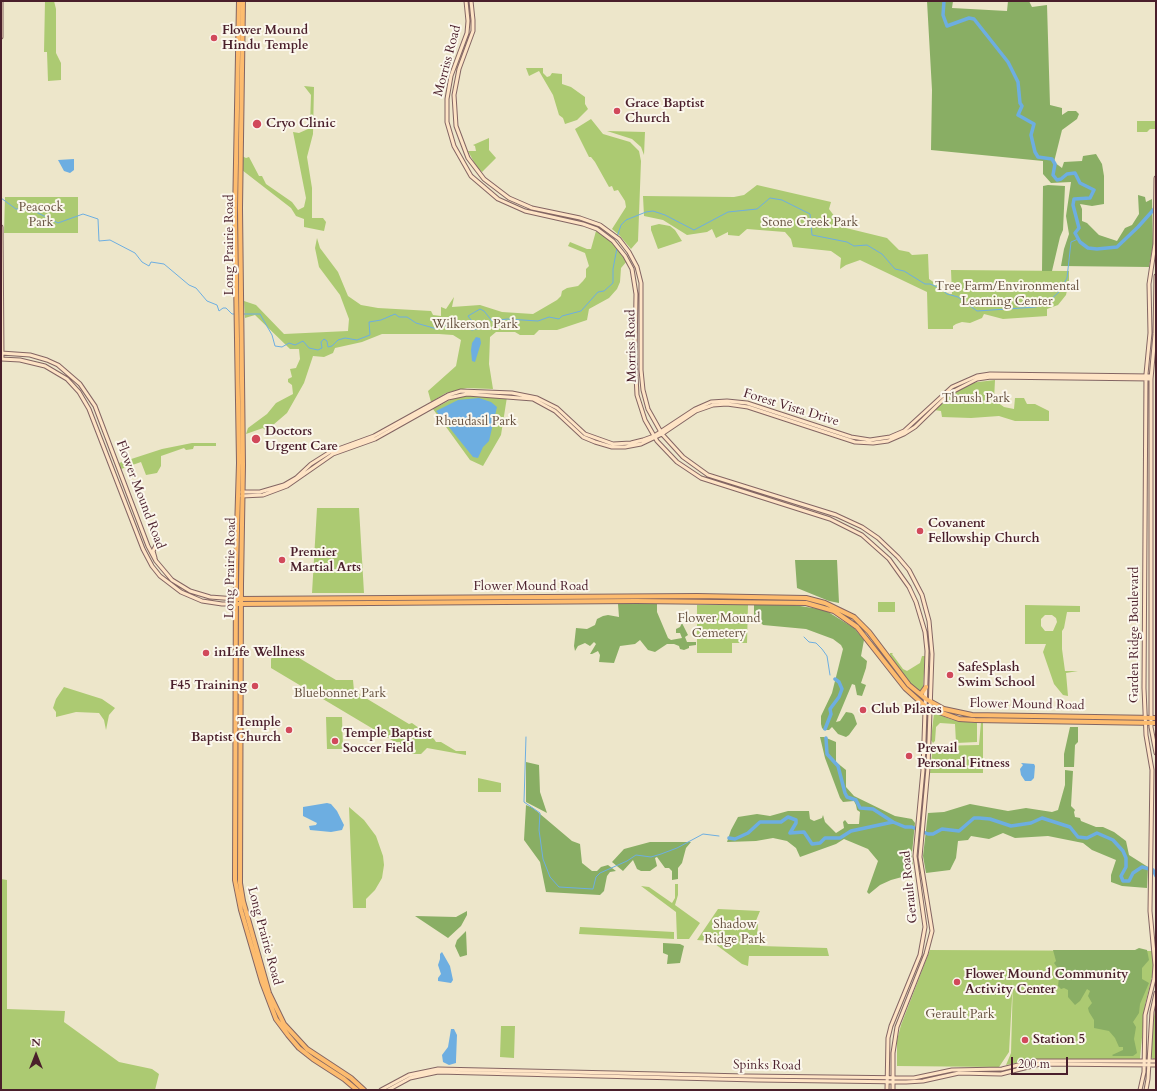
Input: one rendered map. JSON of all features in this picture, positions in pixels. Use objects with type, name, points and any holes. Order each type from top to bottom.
[{"type":"main road","points":[[1,1],[1,37]]},
{"type":"main road","name":"Long Prairie Road","points":[[239,1],[241,30]]},
{"type":"main road","name":"Long Prairie Road","points":[[243,1],[241,30],[238,311],[241,560],[236,646],[240,668],[240,883],[243,901],[264,976],[275,1008],[294,1037],[311,1052],[351,1078],[364,1090]]},
{"type":"main road","name":"Morriss Road","points":[[466,1],[468,21],[467,33],[451,76],[447,106],[450,132],[454,146],[462,163],[481,185],[505,203],[530,212],[583,224],[601,231],[622,251],[632,269],[636,288],[635,371],[637,394],[645,420],[655,437],[678,462],[701,478],[834,521],[862,535],[880,549],[894,565],[909,587],[922,622],[927,651],[926,699]]},
{"type":"main road","name":"Morriss Road","points":[[471,1],[473,31],[459,69],[454,94],[456,126],[468,158],[474,168],[491,186],[508,198],[532,208],[588,220],[600,225],[622,243],[633,259],[640,280],[642,298],[641,370],[643,390],[648,409],[661,433],[684,457],[706,474],[846,519],[875,536],[890,549],[914,579],[928,614],[932,638],[931,708]]},
{"type":"main road","name":"Garden Ridge Boulevard","points":[[1140,1090],[1144,1065],[1145,1015],[1156,965],[1150,910],[1152,770],[1145,723],[1144,688],[1146,377],[1150,334],[1149,284],[1155,244],[1156,178]]},
{"type":"main road","points":[[1,227],[1,359]]},
{"type":"main road","name":"Garden Ridge Boulevard","points":[[1156,276],[1155,334],[1151,377],[1151,689],[1154,718],[1151,723],[1152,736],[1156,752]]},
{"type":"main road","name":"Flower Mound Road","points":[[1,353],[30,354],[48,360],[73,376],[86,390],[95,406],[148,546],[156,561],[172,580],[190,591],[203,596],[248,603],[301,601]]},
{"type":"main road","name":"Flower Mound Road","points":[[1,359],[20,360],[45,366],[66,379],[79,392],[89,409],[143,549],[152,566],[170,584],[182,592],[202,601],[222,604],[238,601],[802,598],[825,603],[849,615],[869,632],[905,688],[925,706],[959,718],[979,720],[1156,723]]},
{"type":"main road","name":"Forest Vista Drive","points":[[240,494],[263,495],[292,482],[311,464],[330,452],[374,436],[396,426],[448,395],[461,391],[479,390],[521,394],[537,398],[557,408],[581,432],[601,441],[613,444],[631,443],[655,437],[696,411],[713,405],[727,404],[748,407],[855,442],[880,442],[897,437],[911,430],[949,391],[967,379],[987,374],[1151,377]]},
{"type":"main road","name":"Long Prairie Road","points":[[240,494],[236,536],[240,620],[234,871],[236,892],[240,910],[267,998],[280,1025],[293,1042],[306,1053],[344,1079],[357,1090]]},
{"type":"main road","points":[[237,520],[239,522],[239,535],[241,538]]},
{"type":"main road","points":[[236,536],[239,539],[241,560]]},
{"type":"main road","points":[[1145,536],[1151,537]]},
{"type":"main road","points":[[156,561],[153,552],[158,542]]},
{"type":"main road","points":[[170,584],[172,580]]},
{"type":"main road","name":"Flower Mound Road","points":[[697,598],[806,603],[838,613],[860,629],[909,685],[931,702],[956,712],[987,716],[1154,718]]},
{"type":"main road","points":[[240,620],[244,606],[248,603]]},
{"type":"main road","points":[[838,613],[847,616],[849,615]]},
{"type":"main road","points":[[921,694],[926,687]]},
{"type":"main road","points":[[1144,688],[1151,689]]},
{"type":"main road","name":"Gerault Road","points":[[887,1090],[887,1046],[890,1031],[924,939],[924,914],[915,856],[926,699]]},
{"type":"main road","name":"Gerault Road","points":[[893,1090],[893,1053],[896,1033],[931,939],[931,920],[920,857],[924,826],[931,708]]},
{"type":"main road","points":[[979,720],[981,717],[987,716]]},
{"type":"main road","points":[[924,744],[927,746],[929,755]]},
{"type":"main road","points":[[918,809],[925,809]]},
{"type":"main road","points":[[1146,1090],[1152,1012],[1156,993]]},
{"type":"main road","points":[[890,1031],[896,1033]]},
{"type":"main road","name":"Spinks Road","points":[[1108,1063],[1144,1061],[1156,1065]]},
{"type":"main road","name":"Spinks Road","points":[[381,1090],[410,1077],[438,1069],[783,1079],[893,1080],[922,1078],[959,1072],[1004,1071],[1028,1064],[1069,1062],[1144,1065],[1156,1061]]},
{"type":"main road","name":"Spinks Road","points":[[388,1090],[410,1077]]},
{"type":"green space","points":[[45,1],[54,1],[56,9],[56,53],[61,63],[61,80],[48,81],[47,52],[44,52]]},
{"type":"green space","points":[[927,1],[953,1],[952,8],[1007,11],[1008,1],[1029,1],[1032,7],[1047,5],[1050,105],[1062,108],[1062,115],[1068,111],[1076,111],[1079,114],[1077,119],[1062,130],[1054,162],[1062,168],[1064,162],[1082,161],[1083,156],[1096,154],[1102,164],[1104,176],[1104,204],[1092,206],[1080,204],[1082,209],[1082,221],[1087,223],[1099,235],[1117,241],[1125,228],[1132,225],[1139,214],[1138,195],[1145,197],[1146,202],[1152,199],[1153,245],[1149,267],[1061,266],[1064,249],[1069,234],[1066,216],[1071,182],[1051,183],[1043,174],[1043,161],[931,150],[932,90]]},
{"type":"green space","points":[[526,68],[543,68],[543,73],[547,77],[552,73],[562,74],[562,84],[571,87],[585,97],[585,104],[588,109],[577,120],[565,124],[563,118],[559,115],[553,95],[539,71],[529,76]]},
{"type":"green space","points":[[304,86],[314,87],[313,134],[307,157],[312,188],[312,218],[323,218],[326,222],[324,231],[304,227],[304,219],[296,216],[291,208],[242,170],[242,156],[246,158],[249,157],[259,176],[262,176],[266,184],[292,202],[298,210],[304,207],[306,198],[293,132],[299,133],[308,129],[310,125],[311,95]]},
{"type":"green space","points":[[591,119],[603,134],[630,142],[639,151],[641,161],[638,241],[631,249],[612,229],[626,207],[625,201],[618,190],[614,191],[612,186],[609,187],[595,162],[591,157],[589,157],[575,129]]},
{"type":"green space","points":[[1137,121],[1156,121],[1156,129],[1150,129],[1147,132],[1137,132]]},
{"type":"green space","points":[[607,131],[645,132],[644,155],[641,147],[632,139]]},
{"type":"green space","points":[[489,138],[489,150],[496,158],[482,172],[476,166],[468,151],[476,151],[475,146],[473,145]]},
{"type":"green space","name":"Stone Creek Park","points":[[757,185],[831,202],[829,209],[841,225],[846,228],[887,238],[899,250],[909,252],[912,255],[928,254],[929,279],[942,288],[943,291],[950,294],[952,294],[951,270],[1069,271],[1069,281],[1066,295],[1058,305],[1047,309],[1047,316],[1003,319],[984,314],[982,318],[970,323],[962,322],[956,324],[953,326],[953,329],[928,329],[927,292],[860,260],[840,269],[841,258],[831,251],[793,247],[791,239],[785,232],[747,229],[739,236],[728,235],[728,232],[716,238],[712,229],[707,232],[687,235],[663,220],[644,216],[643,196],[734,197],[744,195]]},
{"type":"green space","points":[[1043,186],[1065,186],[1063,230],[1052,271],[1042,271]]},
{"type":"green space","name":"Peacock Park","points":[[5,197],[78,197],[78,233],[4,233]]},
{"type":"green space","points":[[659,224],[670,226],[675,230],[682,241],[658,249],[651,226]]},
{"type":"green space","name":"Wilkerson Park","points":[[596,231],[611,241],[627,261],[621,268],[620,282],[617,289],[609,298],[589,309],[587,320],[557,330],[539,330],[534,335],[520,335],[515,332],[496,332],[490,337],[489,364],[493,389],[467,388],[446,393],[431,402],[428,391],[456,366],[461,340],[453,335],[382,334],[362,342],[335,348],[333,353],[324,357],[313,356],[304,383],[287,413],[266,431],[263,428],[246,434],[248,428],[267,414],[276,403],[293,394],[292,385],[288,382],[288,379],[292,377],[290,369],[296,368],[300,359],[299,349],[290,349],[255,315],[245,318],[244,301],[256,305],[284,334],[348,331],[349,319],[340,295],[319,267],[315,248],[317,238],[320,248],[338,272],[348,296],[361,305],[378,308],[431,311],[433,315],[441,316],[441,307],[446,309],[454,297],[452,307],[480,305],[502,312],[533,314],[557,300],[561,296],[562,291],[567,288],[578,286],[583,281],[586,277],[586,269],[589,266],[585,253],[568,246],[570,242],[587,249],[591,249]]},
{"type":"green space","name":"Thrush Park","points":[[995,380],[994,400],[1004,407],[1014,409],[1015,398],[1024,398],[1027,404],[1035,404],[1049,411],[1049,421],[1015,421],[999,416],[971,418],[942,417],[941,411],[934,410],[951,394],[970,383]]},
{"type":"green space","name":"Rheudasil Park","points":[[469,395],[507,397],[501,435],[483,466],[470,460],[433,409],[452,399]]},
{"type":"green space","points":[[192,443],[216,443],[216,446],[194,446],[193,449],[186,450],[184,448],[161,456],[161,466],[157,473],[146,475],[141,462],[121,469],[119,463],[162,449]]},
{"type":"green space","points":[[317,508],[359,508],[364,593],[312,593]]},
{"type":"green space","points":[[795,560],[837,560],[839,603],[829,601],[797,588]]},
{"type":"green space","points":[[878,602],[895,602],[895,612],[878,612]]},
{"type":"green space","points":[[618,604],[657,604],[657,612],[668,638],[671,640],[682,638],[680,633],[676,633],[676,629],[680,627],[682,623],[688,635],[685,637],[687,642],[696,642],[696,645],[689,646],[689,648],[684,650],[680,649],[679,646],[674,644],[667,644],[655,652],[648,650],[640,640],[635,644],[620,646],[614,663],[599,662],[600,655],[598,651],[590,654],[596,644],[594,642],[590,646],[585,643],[578,646],[575,651],[574,646],[576,628],[587,629],[595,625],[597,619],[603,616],[608,615],[619,617]]},
{"type":"green space","name":"Flower Mound Cemetery","points":[[697,605],[748,605],[747,643],[732,643],[732,653],[697,653]]},
{"type":"green space","points":[[754,605],[794,605],[825,610],[854,628],[864,640],[861,656],[867,661],[861,683],[866,685],[862,696],[857,695],[855,685],[852,684],[836,722],[840,721],[846,712],[854,715],[857,724],[849,735],[846,737],[838,734],[832,727],[829,730],[824,730],[821,724],[821,716],[832,693],[843,649],[841,645],[833,639],[806,629],[763,625],[754,615]]},
{"type":"green space","points":[[1025,605],[1080,606],[1080,612],[1067,612],[1062,631],[1062,649],[1065,671],[1078,671],[1066,673],[1068,696],[1063,695],[1054,684],[1043,652],[1046,644],[1025,644]],"holes":[[[1045,615],[1052,615],[1056,618],[1057,622],[1053,631],[1045,631],[1041,626],[1041,619]]]},
{"type":"green space","name":"Bluebonnet Park","points":[[279,646],[336,680],[353,680],[354,691],[409,724],[412,723],[436,742],[441,742],[456,751],[466,751],[466,755],[427,748],[421,754],[404,754],[401,750],[400,742],[395,742],[271,668],[271,659]]},
{"type":"green space","points":[[890,653],[893,653],[892,654],[903,669],[907,671],[920,663],[922,656],[925,656],[923,688],[920,692],[908,681]]},
{"type":"green space","points":[[64,687],[102,699],[115,708],[109,715],[106,730],[104,720],[99,713],[76,712],[56,717],[56,712],[53,708],[56,699]]},
{"type":"green space","points":[[934,713],[953,720],[977,723],[977,742],[956,743],[955,724],[940,723],[936,727],[935,741],[933,743],[931,740]]},
{"type":"green space","name":"Temple Baptist Soccer Field","points":[[326,717],[342,717],[343,749],[327,749]]},
{"type":"green space","points":[[981,722],[983,722],[983,773],[930,773],[933,746],[979,745]]},
{"type":"green space","points":[[1070,727],[1078,727],[1078,742],[1075,745],[1074,767],[1064,767],[1064,754]]},
{"type":"green space","points":[[820,737],[836,742],[836,762],[846,770],[846,787],[854,796],[895,816],[912,819],[915,823],[912,853],[913,874],[891,880],[880,885],[869,894],[867,892],[878,861],[868,849],[844,839],[836,844],[800,857],[796,848],[787,841],[773,838],[756,841],[727,842],[738,817],[757,814],[770,816],[788,811],[809,811],[810,819],[814,821],[822,818],[823,815],[825,822],[836,833],[844,828],[843,822],[845,820],[848,824],[859,824],[860,812],[857,810],[854,801],[843,802],[840,798],[825,758]]},
{"type":"green space","points":[[526,762],[539,765],[540,792],[547,813],[526,802]]},
{"type":"green space","points":[[1065,770],[1073,771],[1071,806],[1075,810],[1075,817],[1080,818],[1081,821],[1096,827],[1103,827],[1114,832],[1126,841],[1129,855],[1148,867],[1147,888],[1122,886],[1111,882],[1111,875],[1116,860],[1092,850],[1083,843],[1048,836],[1015,838],[1003,833],[989,839],[971,836],[968,840],[958,841],[956,858],[950,870],[926,873],[923,856],[928,813],[944,812],[970,804],[1008,811],[1026,808],[1052,812],[1058,810],[1065,785]]},
{"type":"green space","points":[[478,778],[501,783],[501,792],[478,792]]},
{"type":"green space","points":[[526,805],[533,808],[572,841],[580,844],[582,863],[592,871],[597,871],[601,867],[608,865],[616,871],[610,872],[607,876],[604,891],[600,895],[546,892],[540,862],[524,840]]},
{"type":"green space","points":[[349,807],[364,820],[376,836],[383,856],[384,865],[382,878],[375,890],[366,899],[366,908],[353,908]]},
{"type":"green space","points":[[650,842],[691,842],[686,848],[682,863],[678,868],[678,879],[672,880],[672,871],[669,868],[665,868],[657,857],[655,858],[657,866],[650,871],[641,871],[637,869],[633,860],[623,871],[612,862],[624,849]]},
{"type":"green space","points":[[1,879],[7,880],[7,1009],[65,1011],[64,1022],[119,1062],[152,1069],[159,1074],[155,1090],[1,1090]]},
{"type":"green space","name":"Shadow Ridge Park","points":[[675,884],[678,884],[678,895],[675,905],[700,923],[689,939],[677,939],[676,912],[641,886],[649,887],[672,903],[675,898]]},
{"type":"green space","name":"Shadow Ridge Park","points":[[718,909],[760,911],[755,923],[758,923],[757,940],[760,946],[827,948],[829,956],[749,956],[748,966],[742,964],[711,941],[697,940]]},
{"type":"green space","points":[[467,911],[467,915],[461,926],[448,938],[415,916],[456,917]]},
{"type":"green space","points":[[580,927],[674,932],[674,939],[579,934]]},
{"type":"green space","points":[[466,931],[467,955],[460,957],[455,946],[457,940]]},
{"type":"green space","points":[[663,943],[680,944],[684,946],[680,963],[667,964],[668,955],[663,953]]},
{"type":"green space","points":[[1139,948],[1147,950],[1149,960],[1142,968],[1142,979],[1149,983],[1140,1004],[1139,1013],[1133,1022],[1136,1027],[1134,1039],[1137,1053],[1133,1056],[1113,1056],[1112,1055],[1123,1050],[1123,1047],[1119,1047],[1115,1038],[1109,1031],[1094,1028],[1094,1020],[1088,1008],[1092,1003],[1088,996],[1090,991],[1087,989],[1080,1001],[1075,1005],[1068,997],[1068,990],[1064,988],[1061,989],[1058,986],[1059,978],[1056,975],[1059,970],[1054,963],[1056,961],[1053,950],[1135,950]]},
{"type":"green space","name":"Gerault Park","points":[[930,950],[1152,951],[1154,969],[1145,1005],[1140,1059],[1034,1059],[1006,1065],[1011,1053],[1013,980],[1009,1052],[999,1067],[897,1066],[897,1040],[901,1025]]},
{"type":"green space","points":[[1156,1002],[1156,1059],[1153,1059],[1151,1057],[1151,1039]]},
{"type":"green space","points":[[501,1026],[515,1026],[514,1058],[500,1057]]},
{"type":"water","points":[[74,159],[74,170],[70,173],[64,171],[58,160]]},
{"type":"water","points":[[476,337],[480,338],[481,343],[475,362],[472,361],[471,350],[472,343]]},
{"type":"water","name":"Rheudasil Park","points":[[479,398],[491,402],[497,407],[489,441],[483,447],[478,458],[473,457],[436,411],[458,400]]},
{"type":"water","points":[[1021,763],[1034,764],[1034,778],[1031,781],[1025,781],[1021,775],[1020,769],[1023,765]]},
{"type":"water","points":[[327,803],[331,804],[337,811],[344,825],[342,830],[331,832],[310,830],[309,826],[316,825],[317,823],[303,816],[303,807]]},
{"type":"water","points":[[442,952],[450,966],[453,980],[451,983],[438,981],[441,974],[438,965],[440,954]]},
{"type":"water","points":[[451,1029],[454,1029],[457,1035],[456,1063],[449,1065],[443,1062],[442,1055],[448,1047]]},
{"type":"waterway","points":[[944,1],[943,15],[947,26],[969,18],[974,19],[1008,62],[1018,82],[1020,103],[1022,106],[1018,115],[1034,124],[1031,135],[1035,152],[1038,157],[1052,159],[1055,164],[1053,175],[1057,180],[1061,179],[1067,174],[1075,173],[1080,183],[1094,190],[1090,198],[1074,199],[1073,205],[1079,228],[1075,233],[1080,242],[1088,248],[1097,249],[1117,247],[1156,207]]},
{"type":"waterway","points":[[1,198],[16,209],[32,210],[58,223],[83,214],[98,219],[99,241],[110,240],[135,253],[142,262],[149,266],[151,262],[164,264],[189,285],[196,288],[207,301],[217,305],[219,311],[226,308],[232,314],[236,314]]},
{"type":"waterway","points":[[617,237],[621,225],[626,220],[646,212],[653,211],[665,215],[694,230],[728,212],[757,209],[770,198],[782,200],[810,214],[812,235],[847,242],[854,246],[867,245],[882,254],[895,269],[904,271],[925,284],[930,284],[940,288],[947,294],[958,297],[977,311],[1036,307],[1049,301],[1059,292],[1067,278],[1071,242],[1078,239]]},
{"type":"waterway","points":[[243,314],[260,314],[272,335],[275,346],[282,347],[289,343],[295,345],[303,341],[309,348],[318,350],[322,348],[321,342],[324,339],[327,341],[328,347],[332,346],[338,340],[345,338],[357,340],[370,335],[369,322],[381,320],[395,314],[399,317],[407,317],[416,323],[437,329],[446,325],[460,326],[472,330],[477,329],[479,326],[468,316],[480,309],[484,311],[492,321],[507,319],[538,321],[549,317],[559,319],[562,316],[581,311],[598,292],[604,291],[613,283],[613,269],[617,248]]},
{"type":"waterway","points":[[804,637],[809,642],[816,643],[827,656],[830,675]]},
{"type":"waterway","points":[[825,729],[831,714],[830,709],[839,697],[842,689],[839,682],[835,679]]},
{"type":"waterway","points":[[526,737],[524,802],[540,813],[539,830],[543,859],[550,877],[559,887],[593,889],[596,877],[600,873],[627,861],[636,855],[651,857],[661,854],[677,848],[703,834],[719,836]]},
{"type":"waterway","points":[[826,738],[827,754],[838,766],[847,797],[856,800],[860,808],[873,809],[893,822],[905,827],[912,827],[928,834],[933,834],[942,829],[959,831],[974,818],[990,819],[1011,826],[1031,823],[1042,818],[1070,827],[1078,837],[1087,838],[1097,833],[1113,840],[1123,851],[1126,858],[1126,867],[1121,876],[1123,881],[1129,881],[1133,873],[1142,867],[1153,870],[1156,876]]},
{"type":"waterway","points":[[729,838],[735,839],[748,833],[760,822],[781,822],[788,817],[796,820],[796,823],[790,833],[804,832],[812,844],[820,843],[825,838],[840,838],[851,831],[893,822]]},
{"type":"place","name":"Flower Mound Hindu Temple","points":[[214,38]]},
{"type":"place","name":"Grace Baptist Church","points":[[617,111]]},
{"type":"place","name":"Cryo Clinic","points":[[257,124]]},
{"type":"place","name":"Doctors Urgent Care","points":[[256,439]]},
{"type":"place","name":"Covanent Fellowship Church","points":[[920,531]]},
{"type":"place","name":"Premier Martial Arts","points":[[282,560]]},
{"type":"place","name":"inLife Wellness","points":[[206,653]]},
{"type":"place","name":"SafeSplash Swim School","points":[[950,675]]},
{"type":"place","name":"F45 Training","points":[[255,686]]},
{"type":"place","name":"Club Pilates","points":[[863,710]]},
{"type":"place","name":"Temple Baptist Church","points":[[289,730]]},
{"type":"place","name":"Temple Baptist Soccer Field","points":[[335,741]]},
{"type":"place","name":"Prevail Personal Fitness","points":[[909,756]]},
{"type":"place","name":"Flower Mound Community Activity Center","points":[[957,982]]},
{"type":"place","name":"Station 5","points":[[1025,1040]]},
{"type":"park label","name":"Tree Farm/Environmental Learning Center","points":[[1007,294]]}]
